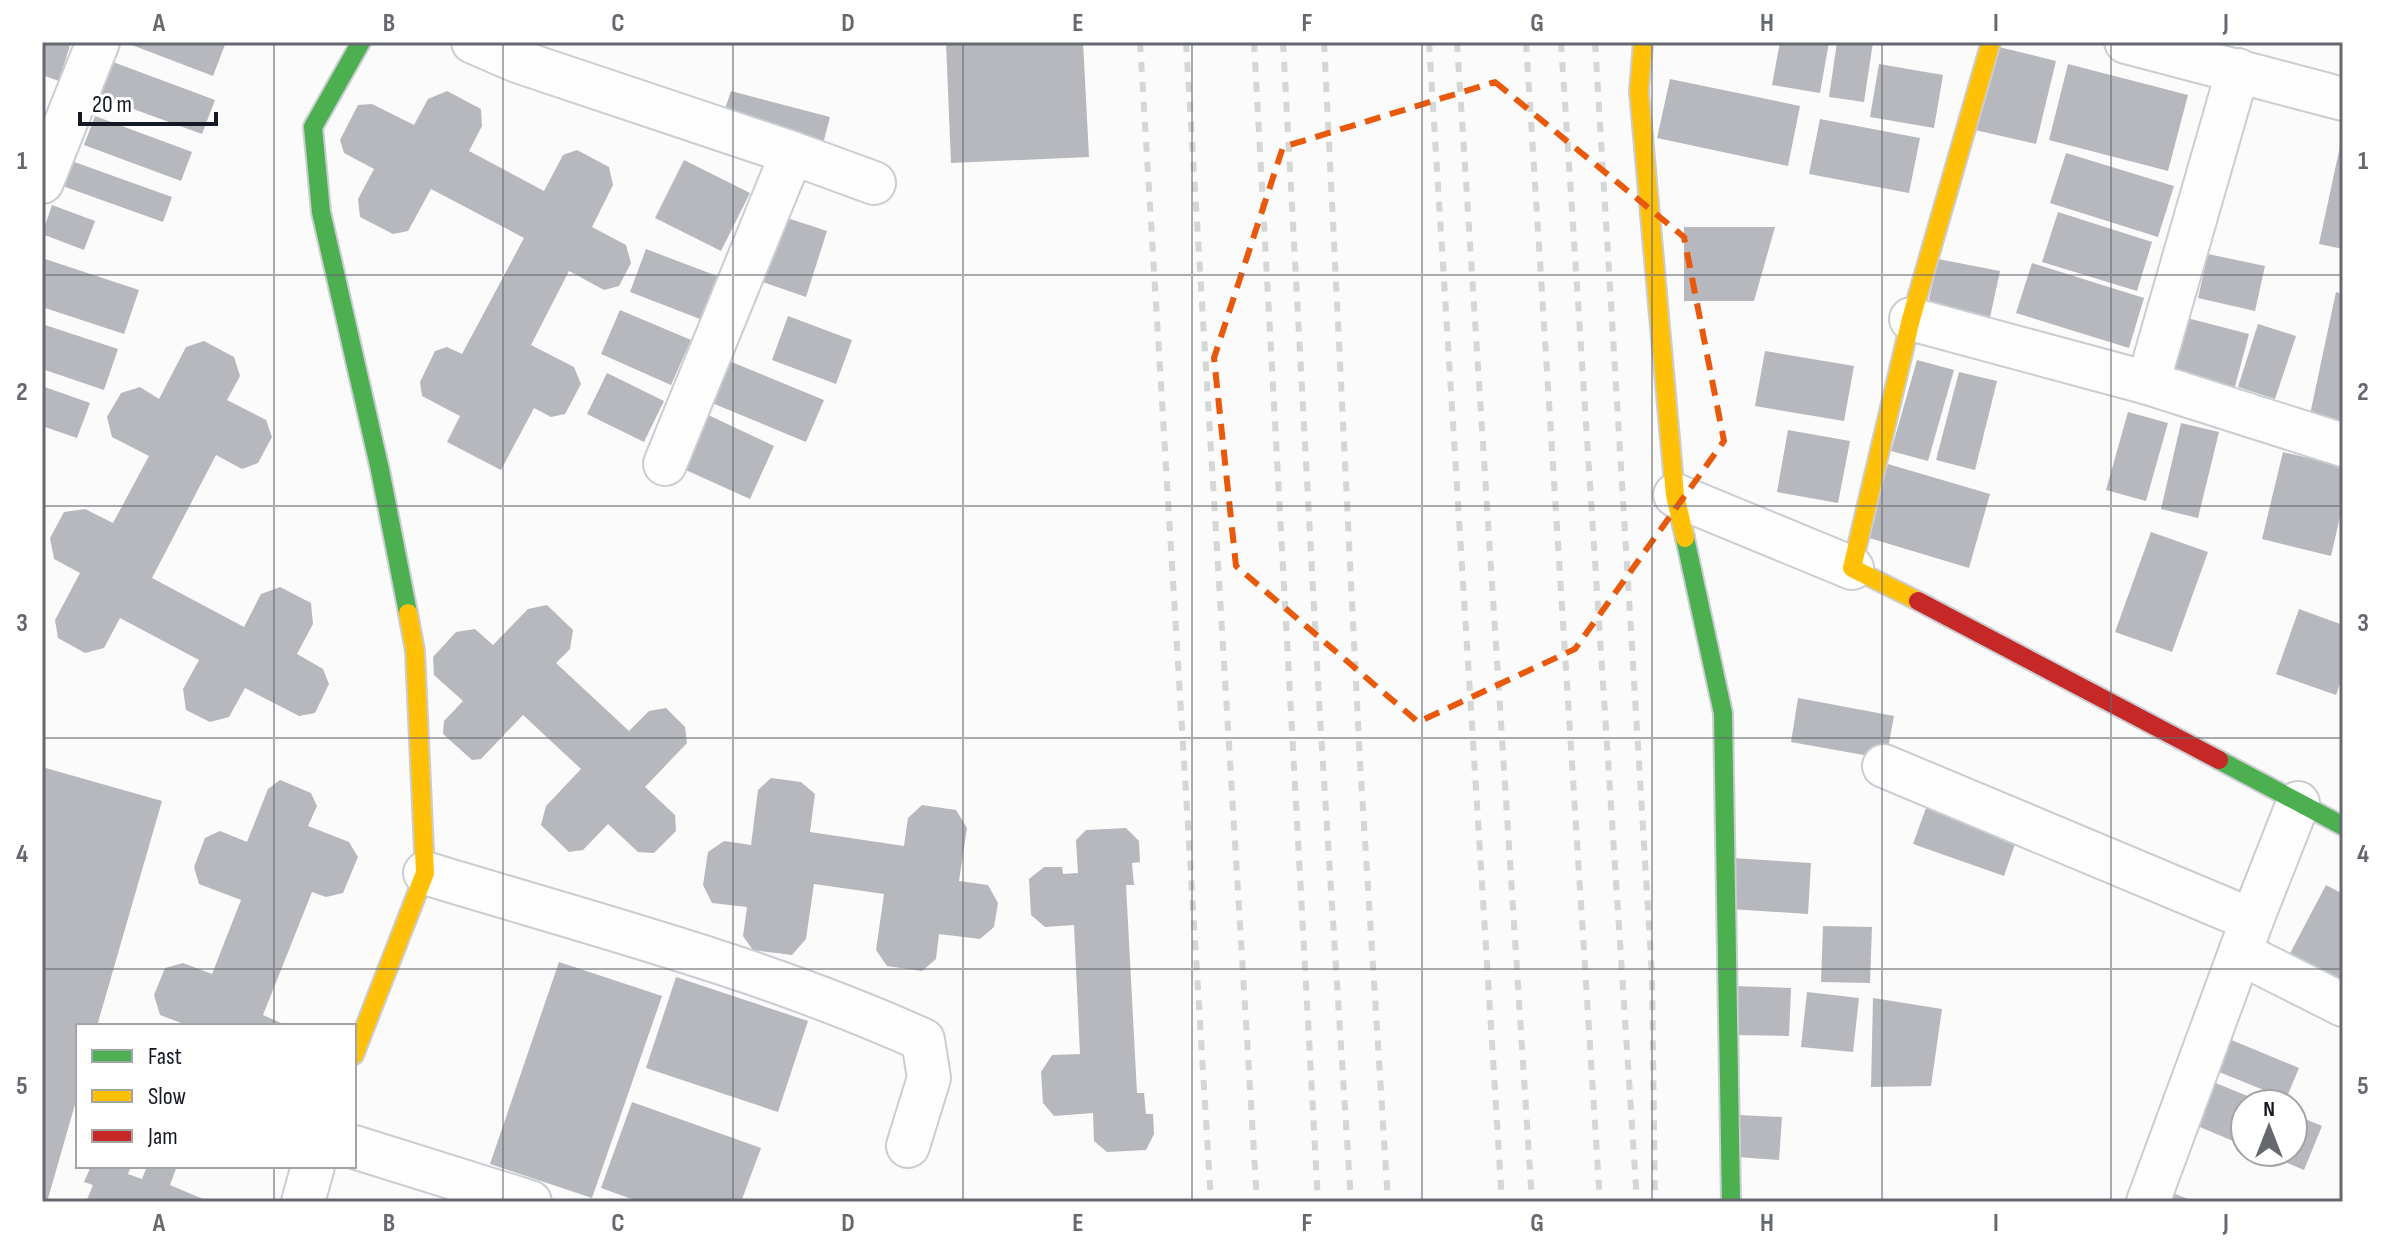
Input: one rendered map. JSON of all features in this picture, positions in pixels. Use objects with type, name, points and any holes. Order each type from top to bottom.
[{"type":"street","points":[[42,182],[98,42]]},
{"type":"street","points":[[356,1050],[425,873],[415,651],[380,470],[321,212],[313,127],[361,42]]},
{"type":"street","points":[[473,42],[518,52],[874,183]]},
{"type":"street","points":[[1643,42],[1639,91],[1675,495],[1723,713],[1731,1202]]},
{"type":"street","points":[[1852,568],[1911,319],[1991,42]]},
{"type":"street","points":[[2126,42],[2343,99]]},
{"type":"street","points":[[2148,383],[2238,70]]},
{"type":"street","points":[[665,464],[792,153]]},
{"type":"street","points":[[1911,319],[2148,383],[2343,445]]},
{"type":"street","points":[[1675,495],[1852,568],[2343,826]]},
{"type":"street","points":[[1884,766],[2246,936],[2343,1005]]},
{"type":"street","points":[[2148,1202],[2298,803]]},
{"type":"street","points":[[425,873],[728,965],[923,1040],[929,1078],[908,1146]]},
{"type":"street","points":[[356,1148],[530,1202]]},
{"type":"street","points":[[303,1202],[312,1168]]},
{"type":"highlighted area","points":[[1495,82],[1684,237],[1724,441],[1575,649],[1418,722],[1236,566],[1214,358],[1283,147]]},
{"type":"building","points":[[42,42],[71,42],[59,81],[42,75]]},
{"type":"building","points":[[124,42],[226,42],[213,76]]},
{"type":"building","points":[[946,42],[1083,42],[1089,157],[951,163]]},
{"type":"building","points":[[1780,42],[1829,42],[1820,93],[1772,85]]},
{"type":"building","points":[[1837,42],[1873,42],[1864,102],[1829,97]]},
{"type":"building","points":[[1995,46],[2056,61],[2036,144],[1975,130]]},
{"type":"building","points":[[105,59],[215,100],[202,134],[92,94]]},
{"type":"building","points":[[1879,64],[1943,75],[1934,128],[1870,117]]},
{"type":"building","points":[[2068,64],[2188,95],[2168,171],[2049,140]]},
{"type":"building","points":[[1670,79],[1800,106],[1788,166],[1657,138]]},
{"type":"building","points":[[447,91],[481,109],[482,126],[469,151],[544,191],[563,155],[577,150],[609,167],[613,185],[592,227],[626,245],[631,263],[619,286],[604,290],[569,271],[531,345],[574,367],[581,384],[565,414],[551,417],[534,408],[501,470],[447,442],[460,416],[422,396],[420,382],[435,351],[447,347],[462,354],[524,238],[431,189],[408,231],[393,234],[360,217],[358,199],[374,169],[344,153],[340,140],[358,105],[372,104],[414,125],[428,99]]},
{"type":"building","points":[[731,91],[830,117],[822,148],[721,121]]},
{"type":"building","points":[[95,116],[192,152],[181,181],[84,145]]},
{"type":"building","points":[[1820,119],[1920,138],[1909,193],[1809,174]]},
{"type":"building","points":[[2343,137],[2343,249],[2319,244]]},
{"type":"building","points":[[2066,153],[2174,186],[2158,237],[2050,203]]},
{"type":"building","points":[[66,159],[172,197],[163,222],[57,184]]},
{"type":"building","points":[[684,160],[750,193],[721,251],[655,218]]},
{"type":"building","points":[[52,205],[95,221],[84,250],[42,234]]},
{"type":"building","points":[[2058,212],[2152,242],[2137,291],[2042,262]]},
{"type":"building","points":[[778,215],[827,231],[806,297],[757,280]]},
{"type":"building","points":[[1684,227],[1775,227],[1754,301],[1684,301]]},
{"type":"building","points":[[646,249],[717,276],[700,319],[630,292]]},
{"type":"building","points":[[2208,254],[2265,266],[2255,311],[2198,298]]},
{"type":"building","points":[[42,258],[139,290],[124,334],[42,307]]},
{"type":"building","points":[[1938,259],[2000,271],[1988,327],[1926,313]]},
{"type":"building","points":[[2032,263],[2144,298],[2129,348],[2016,313]]},
{"type":"building","points":[[2336,292],[2343,294],[2343,431],[2308,424]]},
{"type":"building","points":[[620,310],[691,340],[671,385],[601,354]]},
{"type":"building","points":[[788,316],[852,340],[836,384],[772,360]]},
{"type":"building","points":[[2187,318],[2249,334],[2233,394],[2171,378]]},
{"type":"building","points":[[42,324],[118,349],[104,390],[42,369]]},
{"type":"building","points":[[2258,324],[2296,336],[2275,399],[2238,387]]},
{"type":"building","points":[[204,341],[234,357],[240,376],[227,400],[266,420],[272,437],[258,463],[242,469],[216,455],[152,578],[244,627],[261,594],[280,587],[311,603],[313,624],[297,654],[323,669],[329,684],[315,713],[299,716],[245,688],[229,717],[210,722],[186,710],[183,689],[199,660],[120,618],[104,648],[85,653],[58,638],[55,620],[80,573],[54,559],[50,538],[64,512],[85,509],[113,523],[149,456],[112,437],[107,417],[121,393],[140,387],[159,399],[186,347]]},
{"type":"building","points":[[1765,351],[1854,366],[1844,421],[1755,406]]},
{"type":"building","points":[[1917,360],[1954,370],[1928,461],[1891,451]]},
{"type":"building","points":[[729,361],[824,400],[806,442],[712,403]]},
{"type":"building","points":[[1959,372],[1997,381],[1975,470],[1936,460]]},
{"type":"building","points":[[607,373],[664,401],[644,442],[587,414]]},
{"type":"building","points":[[42,386],[90,403],[77,438],[42,426]]},
{"type":"building","points":[[2128,412],[2168,423],[2146,501],[2106,490]]},
{"type":"building","points":[[704,413],[774,446],[750,499],[679,467]]},
{"type":"building","points":[[2181,423],[2219,432],[2198,518],[2161,509]]},
{"type":"building","points":[[1788,430],[1850,441],[1838,503],[1777,492]]},
{"type":"building","points":[[2283,452],[2343,466],[2343,504],[2331,556],[2262,539]]},
{"type":"building","points":[[1888,464],[1990,494],[1969,568],[1866,537]]},
{"type":"building","points":[[2151,532],[2208,552],[2172,652],[2115,632]]},
{"type":"building","points":[[547,605],[573,630],[570,649],[556,663],[629,731],[649,711],[666,708],[685,727],[687,743],[645,787],[675,815],[676,831],[654,853],[638,852],[608,824],[583,850],[569,852],[541,825],[546,806],[581,769],[523,715],[481,759],[472,760],[443,734],[444,721],[463,701],[434,675],[433,657],[456,632],[475,629],[493,645],[528,609]]},
{"type":"building","points":[[2299,609],[2343,625],[2343,675],[2336,695],[2276,674]]},
{"type":"building","points":[[1798,698],[1894,716],[1886,759],[1791,742]]},
{"type":"building","points":[[42,767],[162,801],[98,1024],[76,1024],[76,1101],[47,1202],[42,1202]]},
{"type":"building","points":[[771,778],[801,782],[815,794],[810,832],[904,846],[908,818],[922,805],[956,810],[967,828],[959,881],[988,885],[998,903],[994,927],[980,939],[939,934],[936,959],[922,971],[887,966],[876,950],[884,894],[814,884],[806,939],[792,955],[753,950],[743,936],[747,907],[712,903],[703,885],[708,852],[724,841],[751,845],[758,790]]},
{"type":"building","points":[[280,780],[311,793],[317,806],[308,826],[349,842],[358,857],[343,893],[326,897],[312,892],[263,1015],[283,1024],[184,1024],[160,1015],[154,995],[165,968],[183,963],[212,974],[241,900],[199,884],[194,867],[205,838],[220,831],[247,842],[268,789]]},
{"type":"building","points":[[1926,808],[2016,841],[2004,876],[1913,844]]},
{"type":"building","points":[[1126,828],[1139,841],[1140,862],[1132,863],[1134,885],[1126,885],[1137,1093],[1144,1093],[1146,1114],[1153,1114],[1154,1134],[1146,1150],[1107,1152],[1094,1141],[1093,1113],[1054,1116],[1043,1103],[1041,1072],[1052,1055],[1080,1054],[1074,925],[1045,927],[1031,915],[1029,879],[1044,867],[1062,867],[1063,874],[1078,873],[1076,840],[1086,830]]},
{"type":"building","points":[[1733,858],[1811,863],[1808,914],[1730,909]]},
{"type":"building","points":[[2326,885],[2343,894],[2343,994],[2285,963]]},
{"type":"building","points":[[1823,926],[1872,927],[1870,983],[1821,982]]},
{"type":"building","points":[[559,962],[662,996],[592,1198],[490,1164]]},
{"type":"building","points":[[676,977],[808,1021],[778,1112],[646,1068]]},
{"type":"building","points":[[1734,986],[1791,988],[1789,1036],[1732,1035]]},
{"type":"building","points":[[1807,992],[1859,998],[1853,1052],[1801,1047]]},
{"type":"building","points":[[1873,998],[1942,1009],[1931,1086],[1871,1087]]},
{"type":"building","points":[[2222,1036],[2299,1068],[2291,1088],[2259,1088],[2209,1068]]},
{"type":"building","points":[[2206,1079],[2229,1088],[2229,1139],[2188,1122]]},
{"type":"building","points":[[632,1102],[761,1148],[741,1202],[640,1202],[601,1188]]},
{"type":"building","points":[[1739,1115],[1782,1117],[1779,1160],[1737,1157]]},
{"type":"building","points":[[2309,1121],[2322,1126],[2309,1158]]},
{"type":"building","points":[[90,1168],[130,1168],[128,1174],[142,1179],[146,1168],[176,1168],[170,1185],[210,1202],[86,1202],[93,1185],[84,1182]]},
{"type":"building","points":[[2170,1192],[2196,1202],[2166,1202]]},
{"type":"railway","points":[[1140,42],[1211,1202]]},
{"type":"railway","points":[[1186,42],[1257,1202]]},
{"type":"railway","points":[[1254,42],[1318,1202]]},
{"type":"railway","points":[[1283,42],[1320,717],[1351,1202]]},
{"type":"railway","points":[[1324,42],[1360,762],[1388,1202]]},
{"type":"railway","points":[[1429,42],[1502,1202]]},
{"type":"railway","points":[[1457,42],[1532,1202]]},
{"type":"railway","points":[[1526,42],[1600,1202]]},
{"type":"railway","points":[[1561,42],[1637,1202]]},
{"type":"railway","points":[[1595,42],[1652,975],[1655,1202]]},
{"type":"traffic: fast","points":[[361,42],[313,127],[321,212],[380,470],[408,613]]},
{"type":"traffic: fast","points":[[1685,538],[1723,713],[1731,1202]]},
{"type":"traffic: fast","points":[[2219,760],[2343,826]]},
{"type":"traffic: slow","points":[[1643,42],[1639,91],[1675,495],[1685,538]]},
{"type":"traffic: slow","points":[[1918,601],[1852,568],[1911,319],[1991,42]]},
{"type":"traffic: slow","points":[[356,1050],[425,873],[415,651],[408,613]]},
{"type":"traffic: jam","points":[[1918,601],[2219,760]]}]
